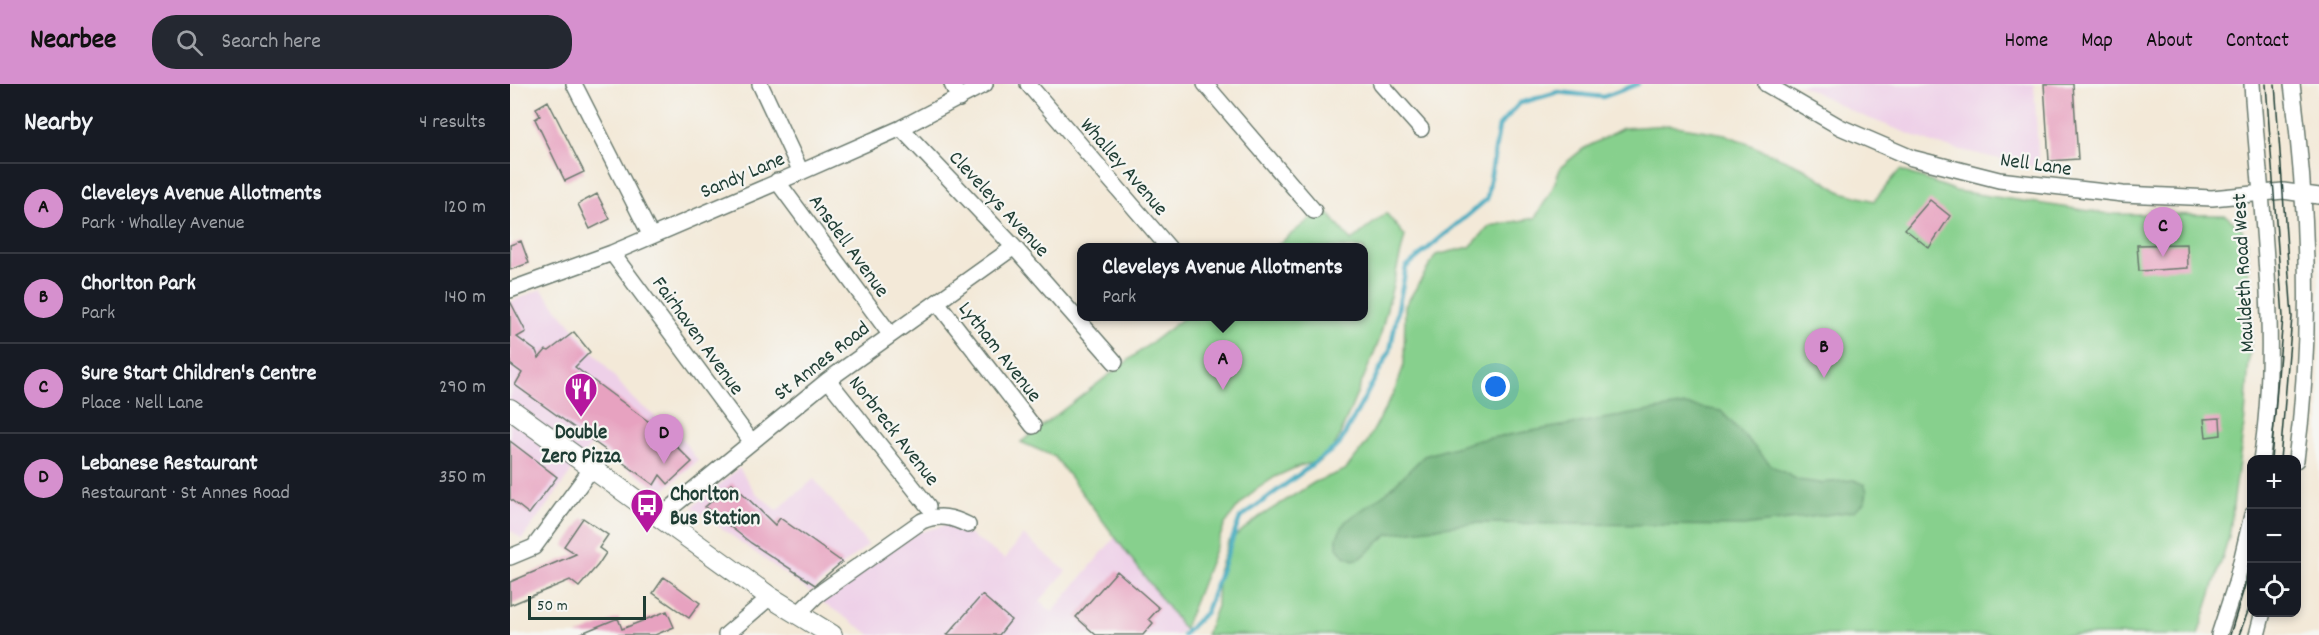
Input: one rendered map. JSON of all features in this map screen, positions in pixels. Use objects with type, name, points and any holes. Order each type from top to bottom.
[{"type":"main road","points":[[510,409],[770,597],[832,635]]},
{"type":"street","points":[[574,84],[651,236]]},
{"type":"street","points":[[760,84],[801,172]]},
{"type":"street","points":[[952,84],[959,99]]},
{"type":"street","name":"Sandy Lane","points":[[510,290],[612,253],[801,172],[901,128],[985,84]]},
{"type":"street","name":"Whalley Avenue","points":[[1028,84],[1164,243]]},
{"type":"street","points":[[1205,84],[1314,211]]},
{"type":"street","points":[[1381,84],[1421,129]]},
{"type":"street","name":"Nell Lane","points":[[1766,84],[1840,127],[1912,158],[1999,180],[2123,194],[2212,198],[2283,191],[2319,196]]},
{"type":"street","name":"Mauldeth Road West","points":[[2252,84],[2269,323],[2268,419],[2262,455]]},
{"type":"street","points":[[2292,84],[2306,244],[2306,323],[2301,423],[2297,455]]},
{"type":"street","name":"Cleveleys Avenue","points":[[901,128],[1014,247],[1077,319]]},
{"type":"street","name":"Ansdell Avenue","points":[[777,181],[890,334]]},
{"type":"street","name":"St Annes Road","points":[[661,516],[828,380],[1014,247]]},
{"type":"street","name":"Fairhaven Avenue","points":[[612,253],[751,441]]},
{"type":"street","name":"Lytham Avenue","points":[[936,303],[1033,426]]},
{"type":"street","name":"Cleveleys Avenue","points":[[1079,321],[1115,362]]},
{"type":"street","name":"Norbreck Avenue","points":[[828,380],[928,506]]},
{"type":"street","points":[[510,556],[534,546],[592,468]]},
{"type":"street","points":[[798,614],[817,595],[922,521],[940,516],[968,525]]},
{"type":"street","points":[[2219,635],[2236,583],[2247,536]]},
{"type":"street","points":[[726,635],[770,597]]},
{"type":"street","points":[[2257,635],[2262,617]]},
{"type":"shaded area","points":[[1799,84],[2034,84],[2039,168],[1935,144],[1858,114]]},
{"type":"shaded area","points":[[541,289],[633,399],[681,437],[698,461],[662,492],[592,444],[522,539],[510,530],[510,302]]},
{"type":"shaded area","points":[[739,468],[755,492],[777,510],[814,479],[868,545],[810,592],[692,507]]},
{"type":"shaded area","points":[[953,523],[1005,559],[1023,535],[1066,571],[1040,601],[1052,612],[1116,536],[1184,629],[1178,635],[871,635],[818,599],[917,533]]},
{"type":"green space","points":[[1670,125],[1725,134],[1804,168],[1841,192],[1874,201],[1900,170],[1956,191],[2110,214],[2225,215],[2242,229],[2247,241],[2251,332],[2245,417],[2229,537],[2198,635],[1206,635],[1217,606],[1218,572],[1228,542],[1259,517],[1315,482],[1345,470],[1366,444],[1395,390],[1404,365],[1405,306],[1436,255],[1470,247],[1490,226],[1535,218],[1551,192],[1561,167],[1583,149],[1623,128]]},
{"type":"green space","points":[[1324,208],[1351,241],[1386,213],[1405,236],[1379,341],[1336,444],[1321,461],[1299,466],[1275,477],[1254,491],[1238,507],[1225,524],[1184,629],[1055,457],[1021,442],[1180,321],[1368,321],[1368,243],[1280,243]]},
{"type":"green space","points":[[1685,405],[1721,411],[1772,466],[1798,480],[1819,483],[1854,480],[1864,484],[1867,491],[1865,502],[1854,511],[1744,526],[1475,523],[1388,534],[1361,558],[1353,560],[1343,555],[1337,548],[1337,537],[1345,522],[1387,492],[1424,456],[1479,440]]},
{"type":"building","points":[[2044,84],[2073,84],[2078,159],[2049,161]]},
{"type":"building","points":[[548,101],[584,172],[565,181],[535,119],[540,116],[536,108]]},
{"type":"building","points":[[597,194],[610,219],[590,229],[578,204]]},
{"type":"building","points":[[1930,200],[1950,216],[1929,248],[1905,229]]},
{"type":"building","points":[[521,241],[529,263],[510,270],[510,245]]},
{"type":"building","points":[[2187,244],[2188,268],[2139,271],[2137,245]]},
{"type":"building","points":[[510,301],[526,332],[517,337],[536,351],[539,358],[546,350],[549,351],[574,332],[590,352],[575,367],[660,430],[692,462],[668,484],[660,475],[654,485],[515,385],[522,373],[510,364]]},
{"type":"building","points":[[2220,418],[2221,435],[2206,437],[2204,419]]},
{"type":"building","points":[[510,441],[557,477],[529,514],[510,499]]},
{"type":"building","points":[[732,483],[775,525],[780,518],[842,562],[815,585],[751,543],[705,507]]},
{"type":"building","points":[[583,518],[608,535],[599,548],[606,553],[598,565],[579,587],[570,580],[510,605],[510,582],[576,554],[564,546]]},
{"type":"building","points":[[1117,571],[1159,608],[1149,619],[1153,623],[1143,635],[1096,635],[1076,617]]},
{"type":"building","points":[[664,577],[700,603],[689,618],[653,593]]},
{"type":"building","points":[[982,595],[1011,620],[999,635],[947,635]]},
{"type":"building","points":[[667,611],[674,627],[655,635],[577,635],[618,618],[622,629]]},
{"type":"waterway","points":[[1183,635],[1206,612],[1240,518],[1339,445],[1390,351],[1406,267],[1487,199],[1499,126],[1520,103],[1558,92],[1603,97],[1638,84]]},
{"type":"tram line","points":[[2266,84],[2283,317],[2271,455]]},
{"type":"tram line","points":[[2275,84],[2292,317],[2280,455]]},
{"type":"tram line","points":[[2230,635],[2252,563]]},
{"type":"tram line","points":[[2239,635],[2247,614]]},
{"type":"place","name":"Sure Start Children's Centre","points":[[2163,257]]},
{"type":"place","name":"Chorlton Park","points":[[1824,378]]},
{"type":"place","name":"Cleveleys Avenue Allotments","points":[[1223,390]]},
{"type":"place","name":"Double Zero Pizza","points":[[581,418]]},
{"type":"place","name":"Lebanese Restaurant","points":[[664,464]]},
{"type":"place","name":"Chorlton Bus Station","points":[[647,534]]}]
